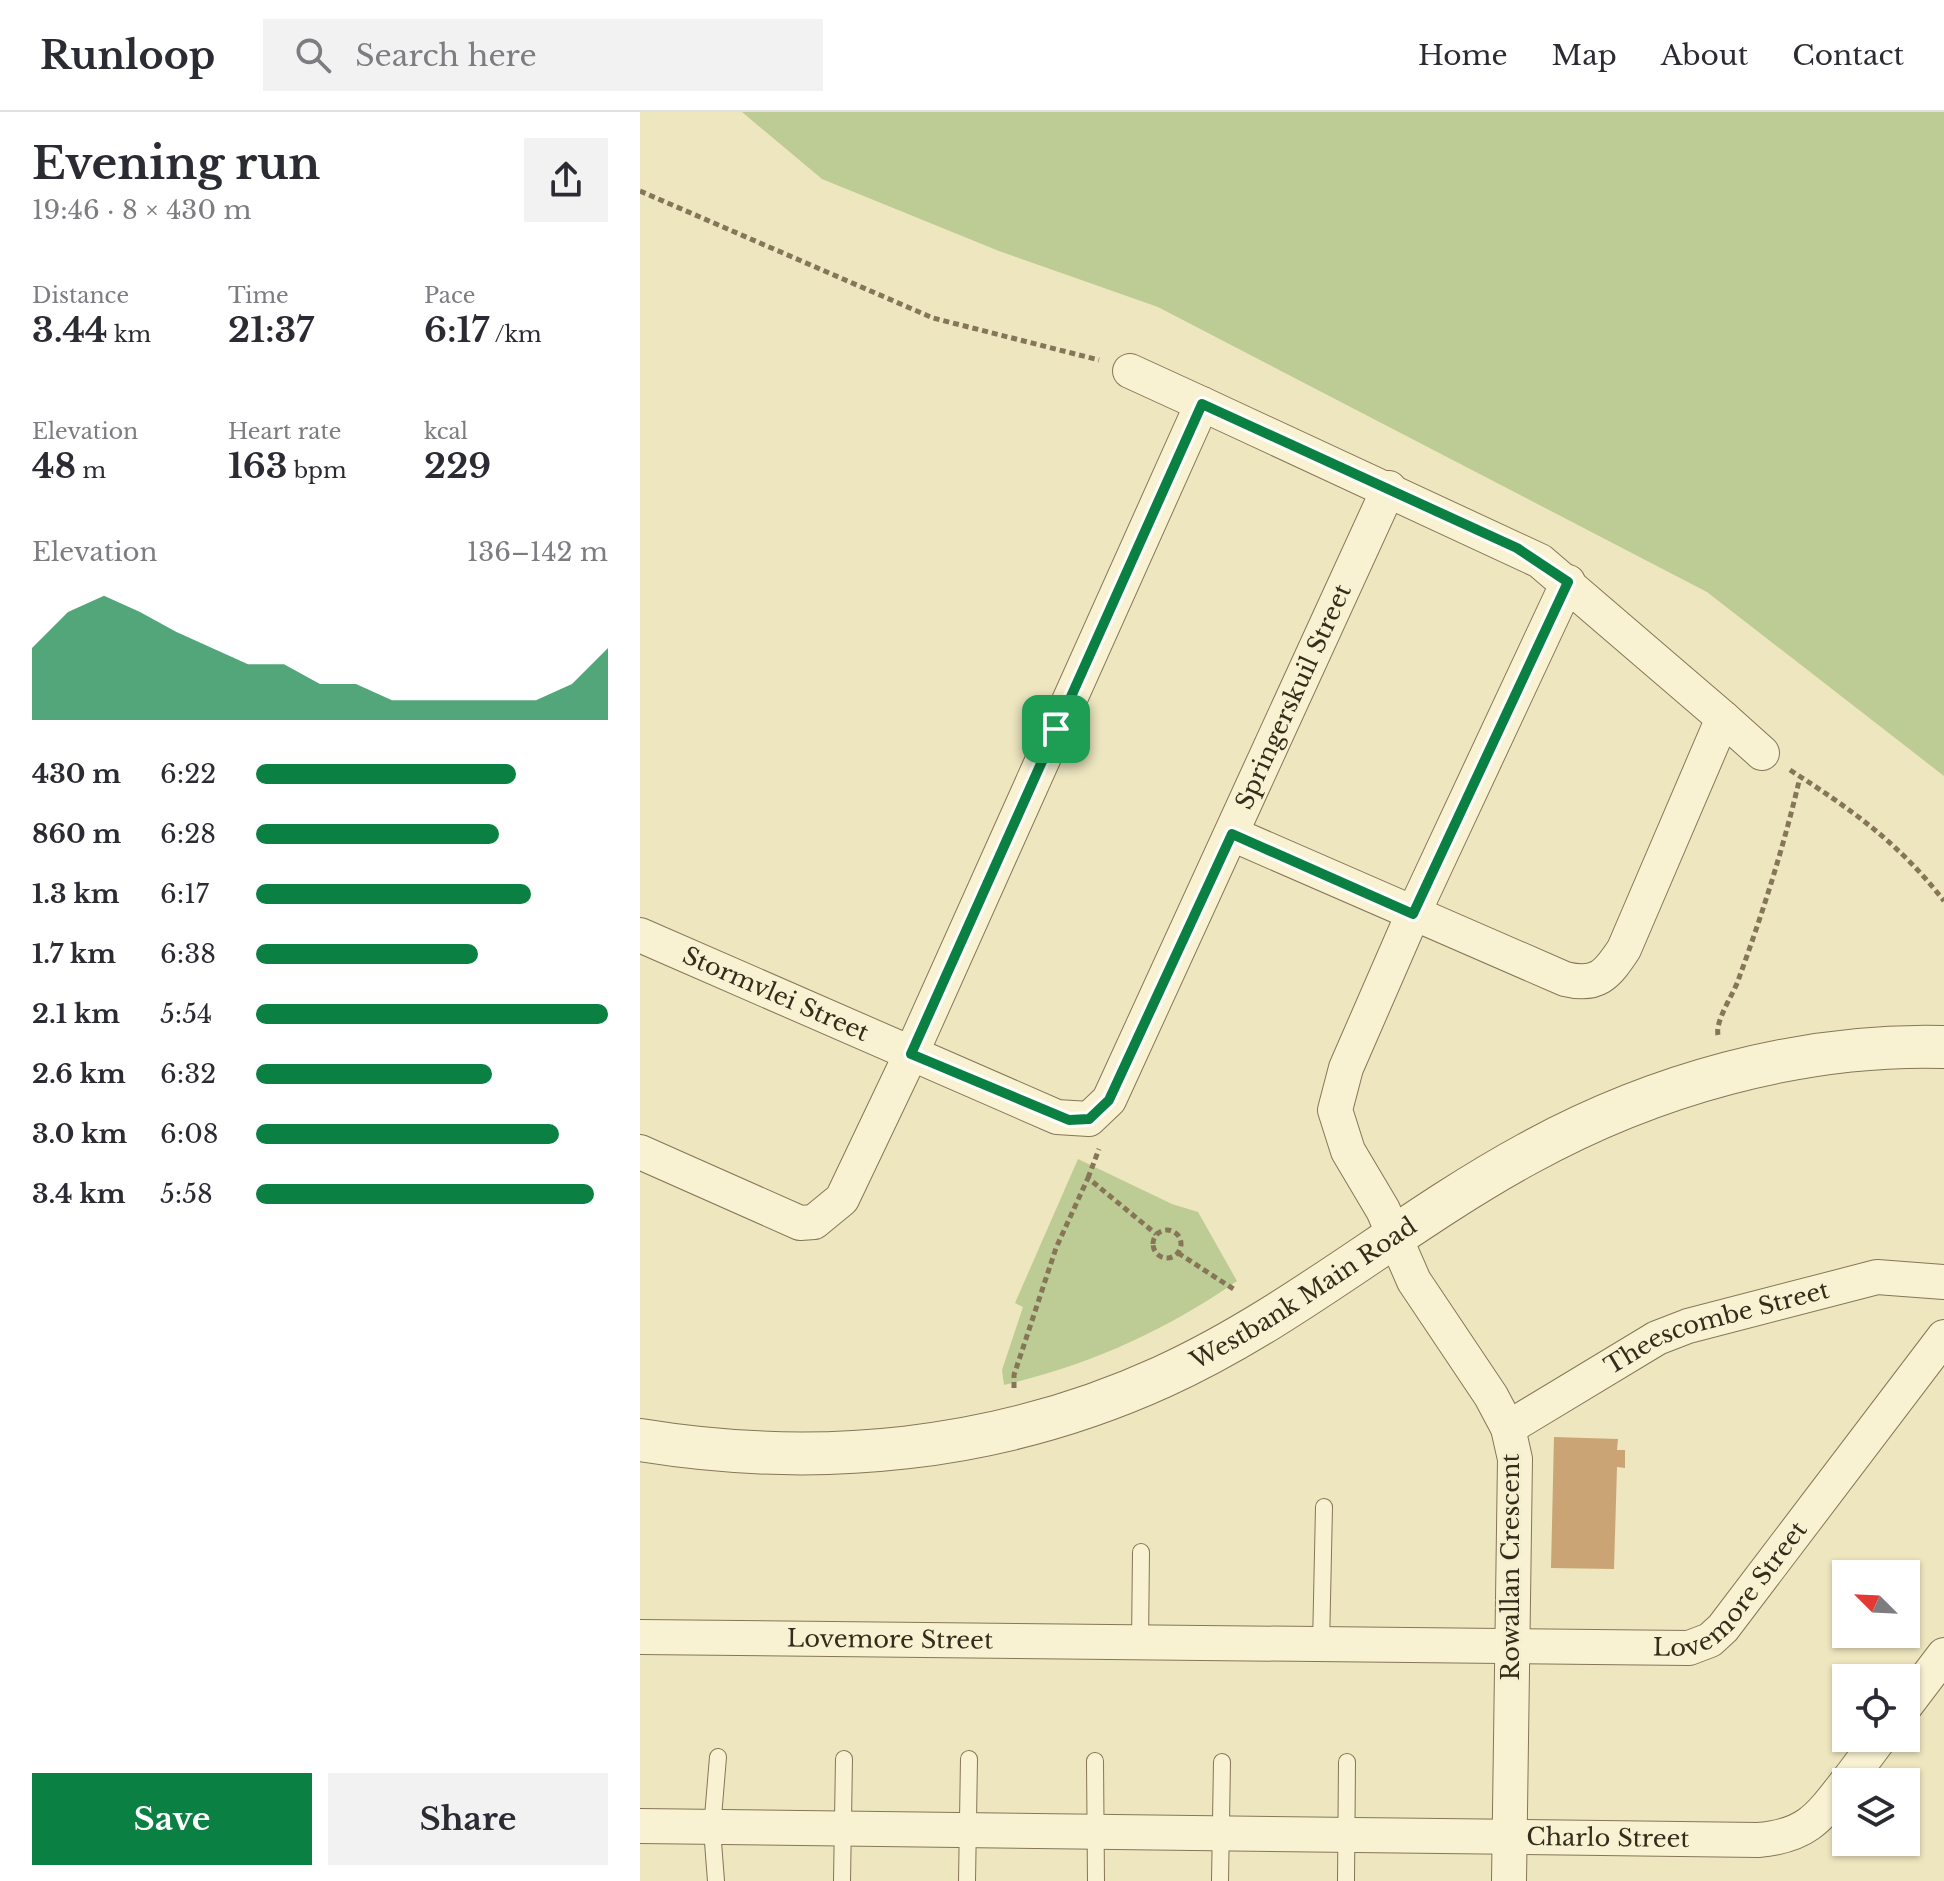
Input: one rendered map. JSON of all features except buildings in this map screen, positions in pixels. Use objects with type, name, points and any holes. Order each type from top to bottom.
[{"type":"street","points":[[1130,371],[1529,554],[1568,582],[1762,753]]},
{"type":"street","points":[[640,1152],[786,1218],[814,1222],[842,1199],[911,1054],[1202,404]]},
{"type":"street","name":"Springerskuil Street","points":[[911,1054],[1057,1117],[1079,1120],[1100,1112],[1109,1100],[1389,488]]},
{"type":"street","name":"Rowallan Crescent","points":[[1509,1881],[1515,1459],[1508,1428],[1491,1396],[1414,1281],[1383,1210],[1348,1151],[1335,1110],[1346,1068],[1413,914],[1568,582]]},
{"type":"street","points":[[1232,834],[1565,979],[1582,983],[1597,981],[1611,969],[1624,949],[1723,718]]},
{"type":"street","name":"Stormvlei Street","points":[[640,935],[911,1054]]},
{"type":"street","name":"Westbank Main Road","points":[[640,1440],[760,1454],[824,1455],[913,1448],[1014,1429],[1115,1397],[1211,1353],[1525,1155],[1608,1113],[1688,1085],[1760,1065],[1852,1052],[1944,1047]]},
{"type":"street","name":"Theescombe Street","points":[[1508,1428],[1657,1338],[1688,1326],[1877,1277],[1944,1282]]},
{"type":"street","name":"Lovemore Street","points":[[640,1637],[1689,1648],[1710,1640],[1734,1613],[1944,1337]]},
{"type":"street","points":[[1920,1687],[1944,1655]]},
{"type":"street","name":"Charlo Street","points":[[1857,1768],[1869,1752]]},
{"type":"street","name":"Charlo Street","points":[[640,1826],[1220,1835],[1781,1838],[1812,1824],[1832,1799]]},
{"type":"lane","points":[[1321,1646],[1324,1507]]},
{"type":"lane","points":[[1140,1643],[1141,1552]]},
{"type":"lane","points":[[716,1881],[712,1829],[718,1757]]},
{"type":"lane","points":[[842,1881],[844,1759]]},
{"type":"lane","points":[[967,1881],[969,1759]]},
{"type":"lane","points":[[1095,1761],[1096,1881]]},
{"type":"lane","points":[[1220,1881],[1222,1762]]},
{"type":"lane","points":[[1346,1881],[1347,1762]]},
{"type":"path","points":[[640,191],[933,318],[1083,354],[1130,371]]},
{"type":"path","points":[[1762,753],[1890,841],[1913,861],[1944,901]]},
{"type":"path","points":[[1718,1035],[1716,1028],[1732,999],[1765,905],[1800,777]]},
{"type":"path","points":[[1014,1388],[1014,1375],[1039,1296],[1088,1178],[1156,1234]]},
{"type":"path","points":[[1164,1230],[1179,1236],[1178,1253],[1170,1258],[1161,1257],[1152,1242],[1156,1234],[1164,1230]]},
{"type":"path","points":[[1178,1253],[1235,1290]]},
{"type":"green space","points":[[742,112],[1944,112],[1944,776],[1707,592],[1158,307],[999,251],[822,179]]},
{"type":"green space","points":[[1078,1159],[1172,1204],[1198,1212],[1237,1281],[1182,1316],[1125,1344],[1066,1367],[1004,1385],[1002,1370],[1023,1307],[1015,1303]]},
{"type":"route","points":[[1202,404],[1517,548],[1568,582],[1413,914],[1232,834],[1109,1100],[1100,1112],[1089,1119],[1079,1120],[1057,1117],[911,1054],[1056,729],[1202,404]]}]
